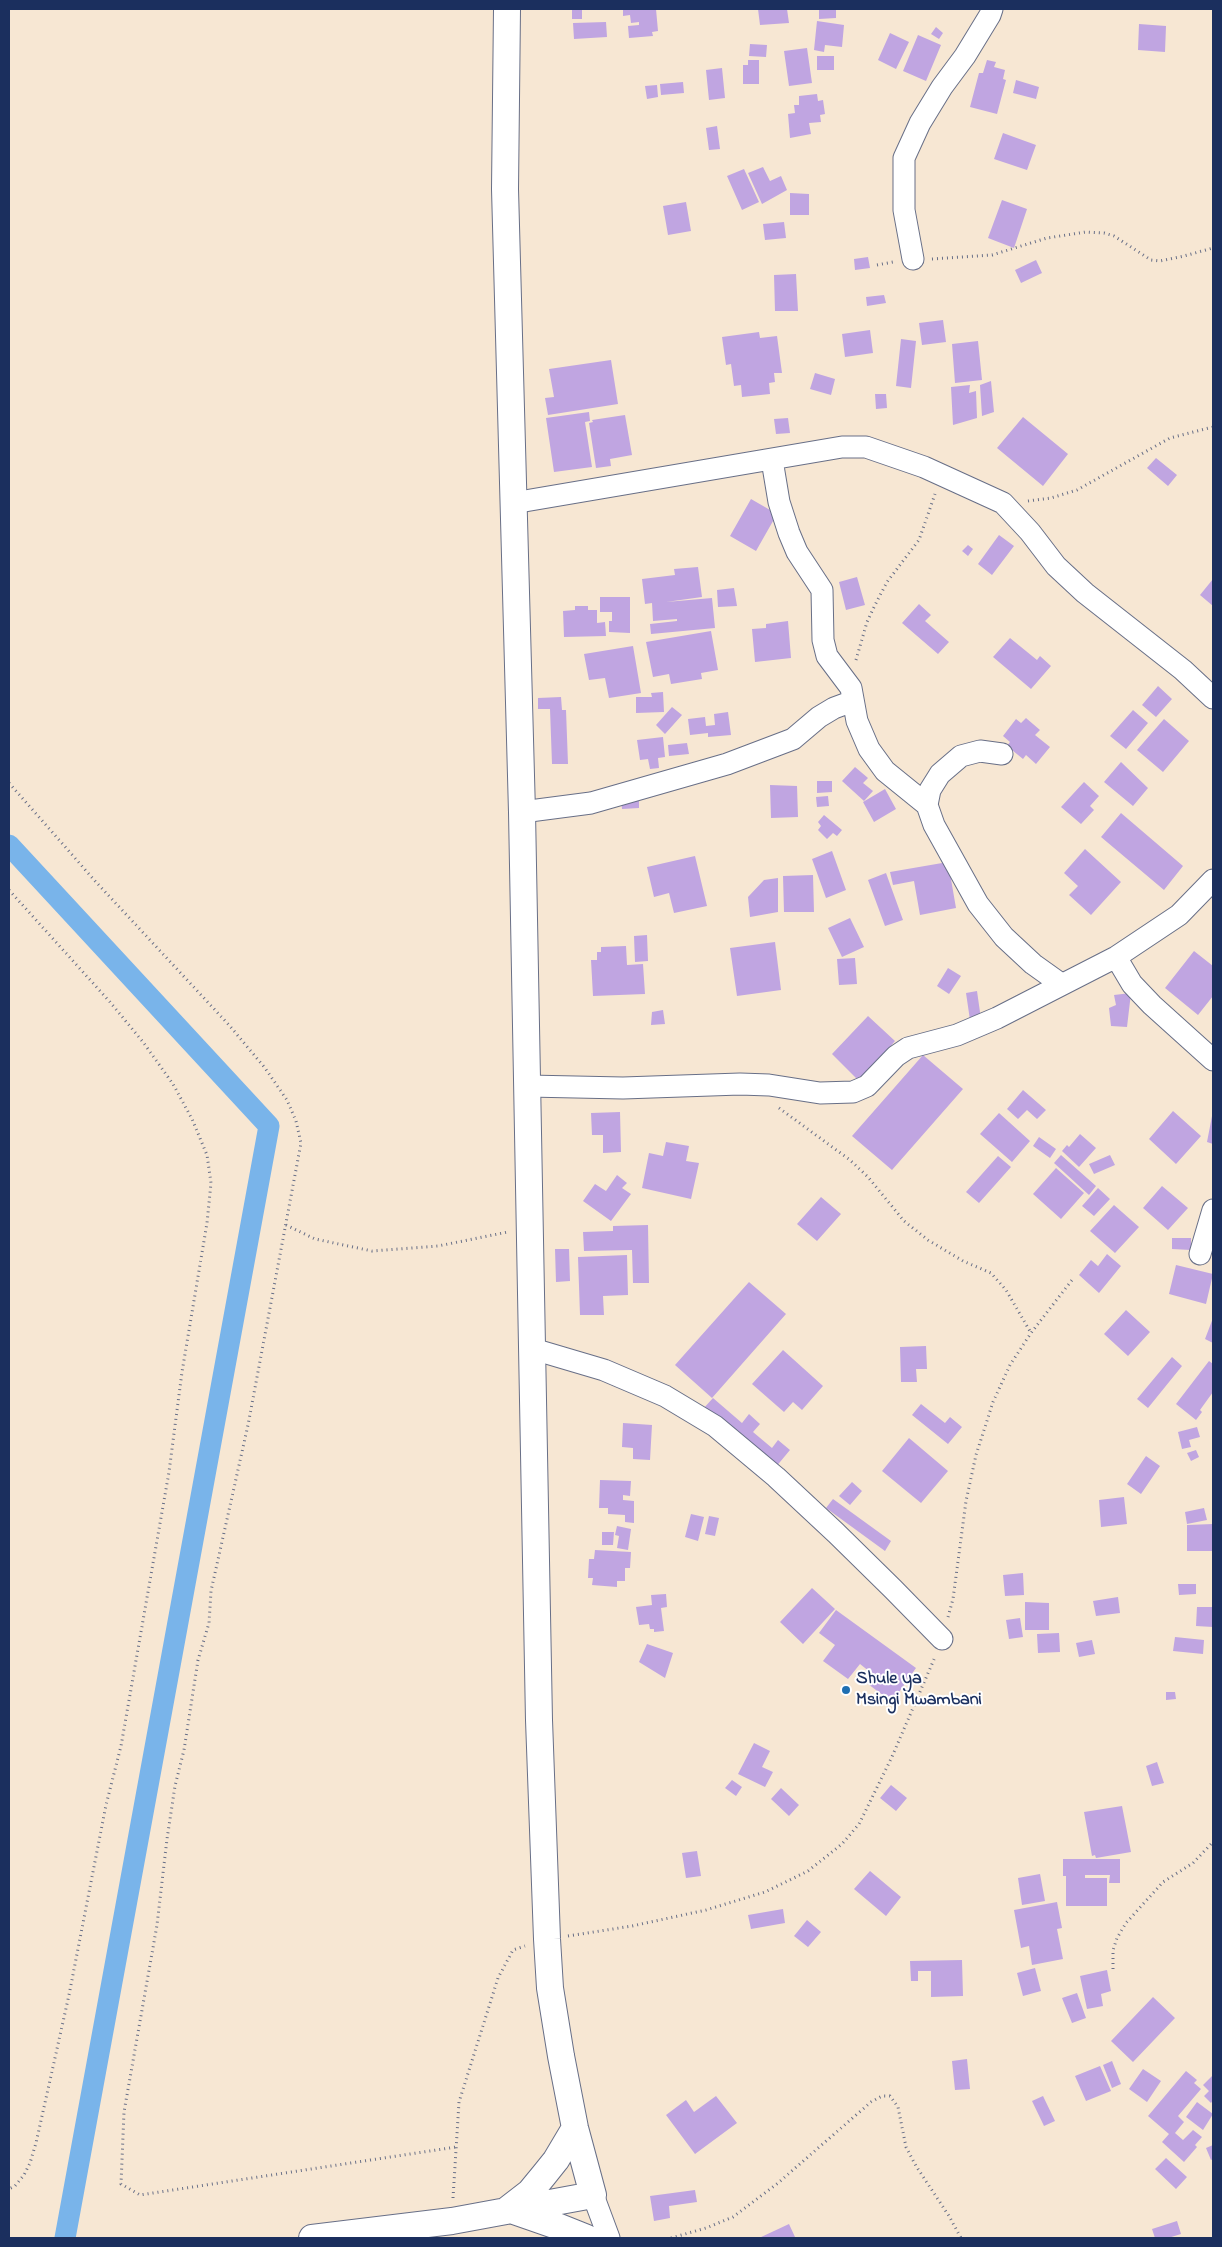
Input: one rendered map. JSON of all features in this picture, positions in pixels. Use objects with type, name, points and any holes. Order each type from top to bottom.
[{"type":"main road","points":[[312,2238],[452,2221],[508,2209],[593,2195],[575,2128],[559,2046],[550,1988],[546,1939],[538,1710],[528,1086],[505,189],[508,9]]},
{"type":"main road","points":[[508,2209],[530,2192],[556,2160],[575,2128]]},
{"type":"main road","points":[[508,2209],[587,2238]]},
{"type":"street","points":[[912,259],[903,196],[906,173],[904,158],[920,122],[942,86],[965,56],[992,9]]},
{"type":"street","points":[[513,503],[842,447],[866,447],[941,475],[1003,503],[1030,532],[1056,566],[1085,592],[1183,670],[1213,698]]},
{"type":"street","points":[[772,460],[778,502],[789,533],[797,552],[822,590],[823,640],[827,656],[852,694],[857,721],[869,748],[885,771],[928,805]]},
{"type":"street","points":[[522,812],[591,803],[727,764],[794,739],[852,694]]},
{"type":"street","points":[[1002,754],[980,751],[961,756],[940,774],[930,790],[928,805],[934,825],[978,904],[1004,937],[1033,964],[1062,984]]},
{"type":"street","points":[[528,1086],[623,1088],[740,1084],[769,1085],[820,1093],[853,1092],[867,1086],[896,1056],[908,1048],[965,1032],[997,1018],[1116,957],[1179,914],[1213,880]]},
{"type":"street","points":[[1116,957],[1132,984],[1152,1005],[1213,1060]]},
{"type":"street","points":[[1200,1254],[1213,1210]]},
{"type":"street","points":[[533,1349],[604,1370],[665,1396],[715,1426],[776,1477],[894,1588],[942,1639]]},
{"type":"street","points":[[593,2195],[609,2238]]},
{"type":"path","points":[[878,265],[912,259],[992,255],[1047,238],[1086,232],[1104,233],[1114,236],[1141,256],[1150,260],[1168,260],[1213,248]]},
{"type":"path","points":[[1003,503],[1051,498],[1078,490],[1170,438],[1213,427]]},
{"type":"path","points":[[852,694],[854,665],[867,622],[887,582],[919,540],[941,475]]},
{"type":"path","points":[[9,783],[96,882],[229,1025],[264,1068],[287,1100],[296,1121],[301,1143],[244,1443],[211,1591],[209,1623],[198,1660],[184,1750],[175,1786],[154,1944],[124,2112],[121,2184],[140,2195],[456,2147]]},
{"type":"path","points":[[9,890],[110,1002],[143,1042],[173,1084],[192,1118],[207,1154],[211,1183],[207,1223],[182,1372],[170,1472],[121,1746],[106,1805],[69,1995],[36,2143],[24,2175],[15,2186],[9,2189]]},
{"type":"path","points":[[772,1104],[850,1160],[868,1177],[904,1221],[928,1240],[963,1261],[991,1273],[1006,1290],[1031,1333]]},
{"type":"path","points":[[286,1225],[315,1239],[331,1244],[372,1251],[438,1246],[531,1226]]},
{"type":"path","points":[[452,2221],[460,2102],[498,1978],[513,1950],[546,1939],[632,1926],[706,1910],[765,1892],[808,1872],[842,1844],[859,1824],[907,1724],[942,1639],[953,1599],[966,1501],[976,1455],[993,1402],[1010,1365],[1031,1333],[1072,1280]]},
{"type":"path","points":[[1112,1969],[1113,1950],[1117,1938],[1126,1923],[1164,1882],[1193,1863],[1213,1842]]},
{"type":"path","points":[[671,2238],[706,2228],[733,2217],[778,2183],[871,2102],[882,2096],[890,2096],[898,2107],[906,2147],[961,2238]]},
{"type":"building","points":[[572,9],[582,9],[582,19],[572,19]]},
{"type":"building","points":[[623,9],[656,9],[658,31],[652,32],[653,36],[629,38],[628,26],[639,25],[639,22],[631,23],[630,15],[623,16]]},
{"type":"building","points":[[758,9],[787,9],[789,23],[760,25]]},
{"type":"building","points":[[819,9],[836,9],[836,18],[819,19]]},
{"type":"building","points":[[817,21],[844,25],[842,47],[825,45],[824,52],[814,50]]},
{"type":"building","points":[[606,22],[607,37],[574,39],[573,23]]},
{"type":"building","points":[[1139,24],[1166,26],[1165,52],[1138,50]]},
{"type":"building","points":[[936,27],[943,33],[939,39],[931,34]]},
{"type":"building","points":[[890,33],[909,42],[896,69],[878,60]]},
{"type":"building","points":[[918,35],[941,45],[926,81],[903,71]]},
{"type":"building","points":[[750,44],[767,45],[766,57],[749,56]]},
{"type":"building","points":[[807,48],[812,83],[789,86],[784,51]]},
{"type":"building","points":[[817,56],[834,56],[834,70],[817,70]]},
{"type":"building","points":[[748,60],[759,60],[759,84],[743,84],[743,65],[748,65]]},
{"type":"building","points":[[987,60],[996,62],[994,67],[1005,70],[1003,79],[1006,80],[997,114],[970,107],[979,73],[983,73]]},
{"type":"building","points":[[722,68],[725,98],[709,100],[706,70]]},
{"type":"building","points":[[1016,80],[1039,87],[1036,99],[1013,93]]},
{"type":"building","points":[[683,82],[684,93],[661,95],[660,84]]},
{"type":"building","points":[[657,85],[658,97],[647,99],[645,86]]},
{"type":"building","points":[[817,94],[818,101],[823,100],[825,114],[820,115],[821,122],[809,123],[811,134],[790,138],[788,114],[795,113],[794,105],[799,105],[799,96]]},
{"type":"building","points":[[717,126],[720,149],[709,150],[706,128]]},
{"type":"building","points":[[1003,133],[1036,145],[1027,170],[994,159]]},
{"type":"building","points":[[763,167],[770,181],[781,176],[787,190],[762,204],[748,173]]},
{"type":"building","points":[[744,169],[759,202],[742,210],[727,176]]},
{"type":"building","points":[[790,193],[809,194],[809,215],[790,215]]},
{"type":"building","points":[[1002,200],[1027,209],[1014,248],[988,238]]},
{"type":"building","points":[[686,202],[691,231],[668,235],[663,206]]},
{"type":"building","points":[[784,222],[786,238],[765,240],[763,224]]},
{"type":"building","points":[[868,257],[870,268],[855,270],[854,259]]},
{"type":"building","points":[[1036,260],[1042,273],[1021,283],[1015,270]]},
{"type":"building","points":[[796,274],[798,311],[775,311],[774,275]]},
{"type":"building","points":[[884,295],[886,303],[867,306],[866,297]]},
{"type":"building","points":[[943,320],[946,342],[922,345],[919,323]]},
{"type":"building","points":[[870,330],[873,353],[845,357],[842,334]]},
{"type":"building","points":[[759,332],[760,338],[777,336],[782,373],[774,373],[775,382],[769,383],[770,394],[742,397],[741,385],[734,386],[731,364],[726,365],[722,337]]},
{"type":"building","points":[[901,339],[916,341],[911,388],[896,386]]},
{"type":"building","points":[[978,341],[982,380],[955,383],[952,344]]},
{"type":"building","points":[[611,360],[618,404],[548,415],[545,398],[554,397],[549,369]]},
{"type":"building","points":[[815,373],[835,379],[831,395],[810,389]]},
{"type":"building","points":[[991,381],[994,412],[982,416],[980,385]]},
{"type":"building","points":[[970,385],[969,393],[976,391],[977,418],[953,425],[951,387]]},
{"type":"building","points":[[875,394],[886,394],[887,408],[876,409]]},
{"type":"building","points":[[589,412],[590,421],[585,422],[592,467],[554,472],[546,418]]},
{"type":"building","points":[[625,415],[632,455],[610,459],[611,466],[596,468],[589,423],[593,422],[592,420]]},
{"type":"building","points":[[1023,417],[1068,454],[1043,486],[997,448]]},
{"type":"building","points":[[788,418],[790,433],[776,434],[774,419]]},
{"type":"building","points":[[1156,458],[1177,475],[1168,486],[1147,468]]},
{"type":"building","points":[[751,499],[777,514],[756,551],[730,536]]},
{"type":"building","points":[[999,535],[1014,546],[992,575],[978,564]]},
{"type":"building","points":[[968,545],[973,549],[968,556],[962,551]]},
{"type":"building","points":[[698,567],[702,597],[666,602],[712,598],[715,628],[651,634],[650,624],[677,621],[677,619],[653,621],[652,603],[645,604],[642,579],[675,575],[674,569]]},
{"type":"building","points":[[857,577],[865,605],[846,610],[839,582]]},
{"type":"building","points":[[1213,579],[1213,606],[1200,595]]},
{"type":"building","points":[[734,588],[737,606],[718,607],[717,590]]},
{"type":"building","points":[[600,597],[630,597],[630,633],[609,632],[609,621],[612,621],[612,612],[600,612]]},
{"type":"building","points":[[919,604],[931,615],[925,621],[949,642],[938,654],[902,623]]},
{"type":"building","points":[[575,606],[588,606],[588,610],[597,610],[597,623],[605,622],[606,636],[564,637],[563,611],[575,610]]},
{"type":"building","points":[[788,621],[791,658],[755,662],[752,629],[766,628],[766,624]]},
{"type":"building","points":[[711,631],[718,670],[701,673],[702,679],[671,684],[669,674],[653,677],[646,642]]},
{"type":"building","points":[[1010,638],[1037,660],[1040,656],[1051,666],[1031,689],[993,657]]},
{"type":"building","points":[[633,646],[641,693],[609,698],[605,678],[589,680],[584,654]]},
{"type":"building","points":[[1158,686],[1172,699],[1156,717],[1142,705]]},
{"type":"building","points":[[663,692],[664,712],[636,713],[636,697],[652,697],[651,693]]},
{"type":"building","points":[[561,697],[562,710],[566,710],[568,764],[552,764],[550,709],[538,709],[538,698]]},
{"type":"building","points":[[672,707],[682,715],[665,734],[656,725]]},
{"type":"building","points":[[1133,710],[1148,723],[1126,749],[1110,736]]},
{"type":"building","points":[[728,712],[731,735],[708,737],[708,733],[690,735],[688,719],[705,717],[706,726],[715,725],[714,714]]},
{"type":"building","points":[[1026,718],[1040,730],[1035,735],[1050,747],[1036,764],[1026,755],[1023,759],[1007,746],[1010,742],[1003,736],[1016,719],[1021,723]]},
{"type":"building","points":[[1164,719],[1189,741],[1163,772],[1137,750]]},
{"type":"building","points":[[663,737],[665,757],[658,758],[659,768],[650,769],[648,759],[640,760],[637,740]]},
{"type":"building","points":[[687,743],[689,754],[669,756],[668,745]]},
{"type":"building","points":[[1121,762],[1148,788],[1133,806],[1104,782]]},
{"type":"building","points":[[855,767],[868,778],[863,783],[873,791],[864,801],[842,781]]},
{"type":"building","points":[[817,781],[832,781],[832,792],[817,793]]},
{"type":"building","points":[[1084,782],[1099,796],[1090,806],[1094,810],[1081,824],[1061,807]]},
{"type":"building","points":[[770,785],[797,786],[798,817],[771,818]]},
{"type":"building","points":[[885,789],[896,809],[874,822],[863,802]]},
{"type":"building","points":[[828,796],[829,806],[817,807],[816,797]]},
{"type":"building","points":[[639,798],[639,808],[622,809],[621,799]]},
{"type":"building","points":[[1121,813],[1183,866],[1164,890],[1101,837]]},
{"type":"building","points":[[824,815],[842,830],[837,836],[833,833],[827,839],[818,830],[821,826],[818,822]]},
{"type":"building","points":[[1085,849],[1121,882],[1091,915],[1069,895],[1078,886],[1064,873]]},
{"type":"building","points":[[832,851],[846,890],[826,898],[812,859]]},
{"type":"building","points":[[695,856],[707,906],[674,913],[669,893],[654,897],[647,867]]},
{"type":"building","points":[[948,862],[956,908],[920,915],[914,881],[893,885],[890,872]]},
{"type":"building","points":[[886,873],[903,920],[885,926],[868,880]]},
{"type":"building","points":[[813,875],[814,912],[784,912],[783,876]]},
{"type":"building","points":[[778,878],[778,912],[750,917],[748,897],[764,880]]},
{"type":"building","points":[[850,918],[864,947],[842,957],[828,928]]},
{"type":"building","points":[[647,935],[648,961],[635,962],[634,936]]},
{"type":"building","points":[[775,942],[781,990],[737,996],[730,948]]},
{"type":"building","points":[[626,946],[627,965],[643,964],[645,994],[593,996],[591,960],[597,960],[597,952],[601,952],[601,947]]},
{"type":"building","points":[[1194,951],[1213,966],[1213,996],[1198,1015],[1165,988]]},
{"type":"building","points":[[855,958],[857,984],[839,985],[837,959]]},
{"type":"building","points":[[948,968],[961,976],[949,994],[937,986]]},
{"type":"building","points":[[977,991],[981,1019],[970,1020],[966,993]]},
{"type":"building","points":[[1131,993],[1127,1027],[1111,1026],[1109,1008],[1116,1005],[1114,995]]},
{"type":"building","points":[[663,1010],[665,1024],[651,1025],[652,1012]]},
{"type":"building","points":[[868,1016],[895,1041],[860,1082],[832,1054]]},
{"type":"building","points":[[923,1055],[963,1089],[892,1170],[852,1136]]},
{"type":"building","points":[[1023,1090],[1046,1110],[1037,1119],[1027,1110],[1018,1119],[1007,1109]]},
{"type":"building","points":[[1173,1111],[1201,1136],[1176,1164],[1149,1139]]},
{"type":"building","points":[[620,1112],[621,1152],[603,1153],[603,1135],[592,1135],[591,1113]]},
{"type":"building","points":[[999,1113],[1030,1141],[1012,1162],[980,1134]]},
{"type":"building","points":[[1213,1116],[1213,1144],[1207,1142]]},
{"type":"building","points":[[1080,1134],[1096,1148],[1079,1167],[1062,1151],[1067,1145],[1069,1147]]},
{"type":"building","points":[[1039,1137],[1056,1149],[1050,1158],[1033,1146]]},
{"type":"building","points":[[666,1142],[689,1146],[686,1161],[699,1163],[691,1199],[642,1188],[649,1153],[663,1156]]},
{"type":"building","points":[[1061,1155],[1096,1186],[1089,1195],[1054,1163]]},
{"type":"building","points":[[1110,1155],[1115,1165],[1094,1174],[1089,1164]]},
{"type":"building","points":[[998,1156],[1011,1167],[979,1203],[966,1192]]},
{"type":"building","points":[[1056,1168],[1084,1193],[1061,1219],[1033,1194]]},
{"type":"building","points":[[617,1175],[627,1183],[622,1188],[631,1194],[611,1221],[583,1201],[595,1184],[606,1191]]},
{"type":"building","points":[[1162,1186],[1188,1208],[1168,1230],[1143,1208]]},
{"type":"building","points":[[1098,1188],[1110,1199],[1094,1216],[1082,1206]]},
{"type":"building","points":[[821,1197],[841,1214],[817,1241],[797,1224]]},
{"type":"building","points":[[1114,1205],[1139,1227],[1115,1253],[1090,1231]]},
{"type":"building","points":[[648,1225],[649,1283],[633,1283],[632,1250],[584,1251],[583,1232],[613,1231],[613,1226]]},
{"type":"building","points":[[1172,1238],[1191,1238],[1191,1250],[1172,1249]]},
{"type":"building","points":[[555,1249],[569,1249],[570,1281],[556,1282]]},
{"type":"building","points":[[1107,1254],[1121,1266],[1099,1293],[1079,1275],[1091,1260],[1098,1266]]},
{"type":"building","points":[[627,1255],[628,1295],[603,1296],[604,1315],[580,1315],[578,1257]]},
{"type":"building","points":[[1176,1265],[1213,1274],[1206,1304],[1169,1294]]},
{"type":"building","points":[[749,1282],[786,1314],[712,1398],[675,1365]]},
{"type":"building","points":[[1126,1310],[1150,1332],[1128,1356],[1104,1334]]},
{"type":"building","points":[[1213,1318],[1213,1343],[1205,1339]]},
{"type":"building","points":[[926,1346],[927,1369],[916,1369],[917,1382],[901,1382],[900,1347]]},
{"type":"building","points":[[783,1350],[823,1386],[802,1410],[793,1402],[784,1412],[752,1384]]},
{"type":"building","points":[[1172,1357],[1182,1366],[1148,1408],[1137,1399]]},
{"type":"building","points":[[1209,1361],[1213,1364],[1213,1392],[1200,1410],[1202,1412],[1196,1420],[1176,1404]]},
{"type":"building","points":[[713,1398],[742,1423],[749,1414],[760,1424],[753,1432],[772,1448],[778,1440],[790,1450],[775,1468],[703,1409]]},
{"type":"building","points":[[921,1404],[945,1423],[950,1417],[962,1427],[948,1444],[912,1415]]},
{"type":"building","points":[[623,1423],[652,1425],[650,1460],[633,1459],[633,1448],[622,1447]]},
{"type":"building","points":[[1197,1427],[1200,1437],[1189,1440],[1191,1447],[1182,1449],[1178,1432]]},
{"type":"building","points":[[909,1438],[948,1471],[921,1503],[882,1471]]},
{"type":"building","points":[[1196,1450],[1199,1457],[1191,1461],[1187,1453]]},
{"type":"building","points":[[1146,1456],[1160,1466],[1141,1494],[1127,1484]]},
{"type":"building","points":[[600,1480],[631,1481],[630,1496],[623,1495],[623,1500],[634,1501],[634,1523],[625,1522],[625,1515],[608,1514],[608,1508],[599,1508]]},
{"type":"building","points":[[852,1482],[862,1491],[850,1505],[839,1496]]},
{"type":"building","points":[[1124,1497],[1127,1524],[1101,1527],[1099,1500]]},
{"type":"building","points":[[833,1499],[891,1541],[885,1551],[826,1508]]},
{"type":"building","points":[[1204,1508],[1207,1520],[1187,1524],[1185,1512]]},
{"type":"building","points":[[691,1514],[704,1517],[698,1541],[685,1537]]},
{"type":"building","points":[[709,1516],[719,1518],[715,1536],[705,1534]]},
{"type":"building","points":[[1213,1524],[1213,1551],[1187,1551],[1187,1525]]},
{"type":"building","points":[[617,1526],[631,1529],[628,1550],[617,1548],[619,1536],[615,1535]]},
{"type":"building","points":[[602,1532],[614,1532],[613,1545],[602,1545]]},
{"type":"building","points":[[595,1550],[631,1552],[630,1568],[625,1568],[625,1581],[617,1581],[617,1587],[592,1585],[593,1578],[588,1578],[589,1559],[594,1559]]},
{"type":"building","points":[[1023,1573],[1024,1595],[1005,1596],[1003,1575]]},
{"type":"building","points":[[1178,1584],[1196,1584],[1196,1594],[1179,1595]]},
{"type":"building","points":[[812,1588],[835,1609],[803,1644],[780,1622]]},
{"type":"building","points":[[666,1594],[667,1607],[661,1608],[664,1631],[654,1632],[654,1629],[650,1629],[649,1624],[639,1625],[636,1607],[652,1605],[651,1595]]},
{"type":"building","points":[[1118,1597],[1120,1613],[1096,1616],[1093,1601]]},
{"type":"building","points":[[1025,1602],[1049,1603],[1049,1630],[1025,1630]]},
{"type":"building","points":[[1197,1607],[1213,1607],[1213,1627],[1196,1626]]},
{"type":"building","points":[[836,1610],[916,1668],[892,1702],[864,1681],[870,1672],[860,1664],[848,1679],[823,1661],[835,1645],[819,1633]]},
{"type":"building","points":[[1020,1618],[1023,1637],[1009,1639],[1006,1620]]},
{"type":"building","points":[[1059,1633],[1060,1652],[1038,1653],[1037,1634]]},
{"type":"building","points":[[1175,1637],[1204,1640],[1203,1654],[1173,1651]]},
{"type":"building","points":[[1092,1640],[1095,1654],[1079,1657],[1076,1643]]},
{"type":"building","points":[[647,1644],[673,1653],[665,1678],[639,1662]]},
{"type":"building","points":[[1166,1692],[1175,1692],[1176,1699],[1166,1700]]},
{"type":"building","points":[[754,1743],[770,1751],[762,1767],[773,1772],[765,1787],[738,1774]]},
{"type":"building","points":[[1157,1762],[1164,1783],[1152,1786],[1146,1766]]},
{"type":"building","points":[[732,1780],[742,1787],[736,1796],[725,1788]]},
{"type":"building","points":[[891,1785],[907,1798],[896,1811],[880,1798]]},
{"type":"building","points":[[781,1788],[799,1805],[789,1816],[771,1799]]},
{"type":"building","points":[[1122,1806],[1131,1852],[1096,1858],[1095,1855],[1092,1856],[1084,1812]]},
{"type":"building","points":[[697,1851],[701,1876],[686,1878],[682,1853]]},
{"type":"building","points":[[1063,1859],[1120,1859],[1120,1883],[1109,1883],[1110,1875],[1085,1875],[1085,1878],[1107,1878],[1107,1906],[1066,1906],[1066,1876],[1063,1876]]},
{"type":"building","points":[[870,1871],[901,1897],[886,1916],[854,1889]]},
{"type":"building","points":[[1040,1874],[1045,1901],[1022,1905],[1018,1878]]},
{"type":"building","points":[[1057,1902],[1062,1928],[1057,1929],[1063,1959],[1032,1965],[1029,1946],[1021,1948],[1014,1910]]},
{"type":"building","points":[[783,1909],[785,1923],[751,1929],[748,1915]]},
{"type":"building","points":[[807,1920],[821,1932],[808,1947],[794,1936]]},
{"type":"building","points":[[962,1960],[963,1996],[931,1997],[931,1971],[918,1971],[918,1981],[911,1981],[910,1961]]},
{"type":"building","points":[[1035,1968],[1041,1991],[1023,1996],[1017,1973]]},
{"type":"building","points":[[1107,1970],[1111,1991],[1101,1994],[1103,2006],[1087,2009],[1080,1976]]},
{"type":"building","points":[[1077,1993],[1086,2018],[1072,2023],[1062,1998]]},
{"type":"building","points":[[1153,1997],[1175,2018],[1133,2062],[1111,2041]]},
{"type":"building","points":[[967,2059],[970,2089],[955,2090],[952,2061]]},
{"type":"building","points":[[1112,2061],[1121,2084],[1112,2088],[1103,2065]]},
{"type":"building","points":[[1100,2066],[1111,2091],[1086,2101],[1075,2076]]},
{"type":"building","points":[[1143,2069],[1161,2081],[1147,2102],[1129,2089]]},
{"type":"building","points":[[1186,2071],[1197,2080],[1194,2083],[1201,2089],[1178,2116],[1184,2122],[1175,2133],[1183,2140],[1193,2130],[1202,2137],[1195,2145],[1197,2147],[1184,2162],[1162,2142],[1169,2134],[1148,2116]]},
{"type":"building","points":[[1213,2075],[1213,2100],[1211,2103],[1204,2096],[1209,2091],[1203,2085]]},
{"type":"building","points":[[716,2096],[737,2123],[695,2154],[666,2115],[686,2100],[694,2112]]},
{"type":"building","points":[[1043,2096],[1055,2121],[1044,2126],[1032,2101]]},
{"type":"building","points":[[1197,2102],[1213,2114],[1203,2130],[1186,2117]]},
{"type":"building","points":[[1213,2145],[1213,2159],[1211,2160],[1206,2148]]},
{"type":"building","points":[[1166,2158],[1187,2177],[1176,2189],[1155,2169]]},
{"type":"building","points":[[695,2190],[697,2202],[669,2206],[670,2218],[654,2221],[650,2196]]},
{"type":"building","points":[[1177,2221],[1181,2234],[1168,2238],[1155,2238],[1152,2229]]},
{"type":"building","points":[[789,2224],[795,2237],[759,2238]]},
{"type":"waterway","points":[[9,845],[269,1126],[65,2238]]},
{"type":"place","name":"Shule ya Msingi Mwambani","points":[[846,1690]]}]
